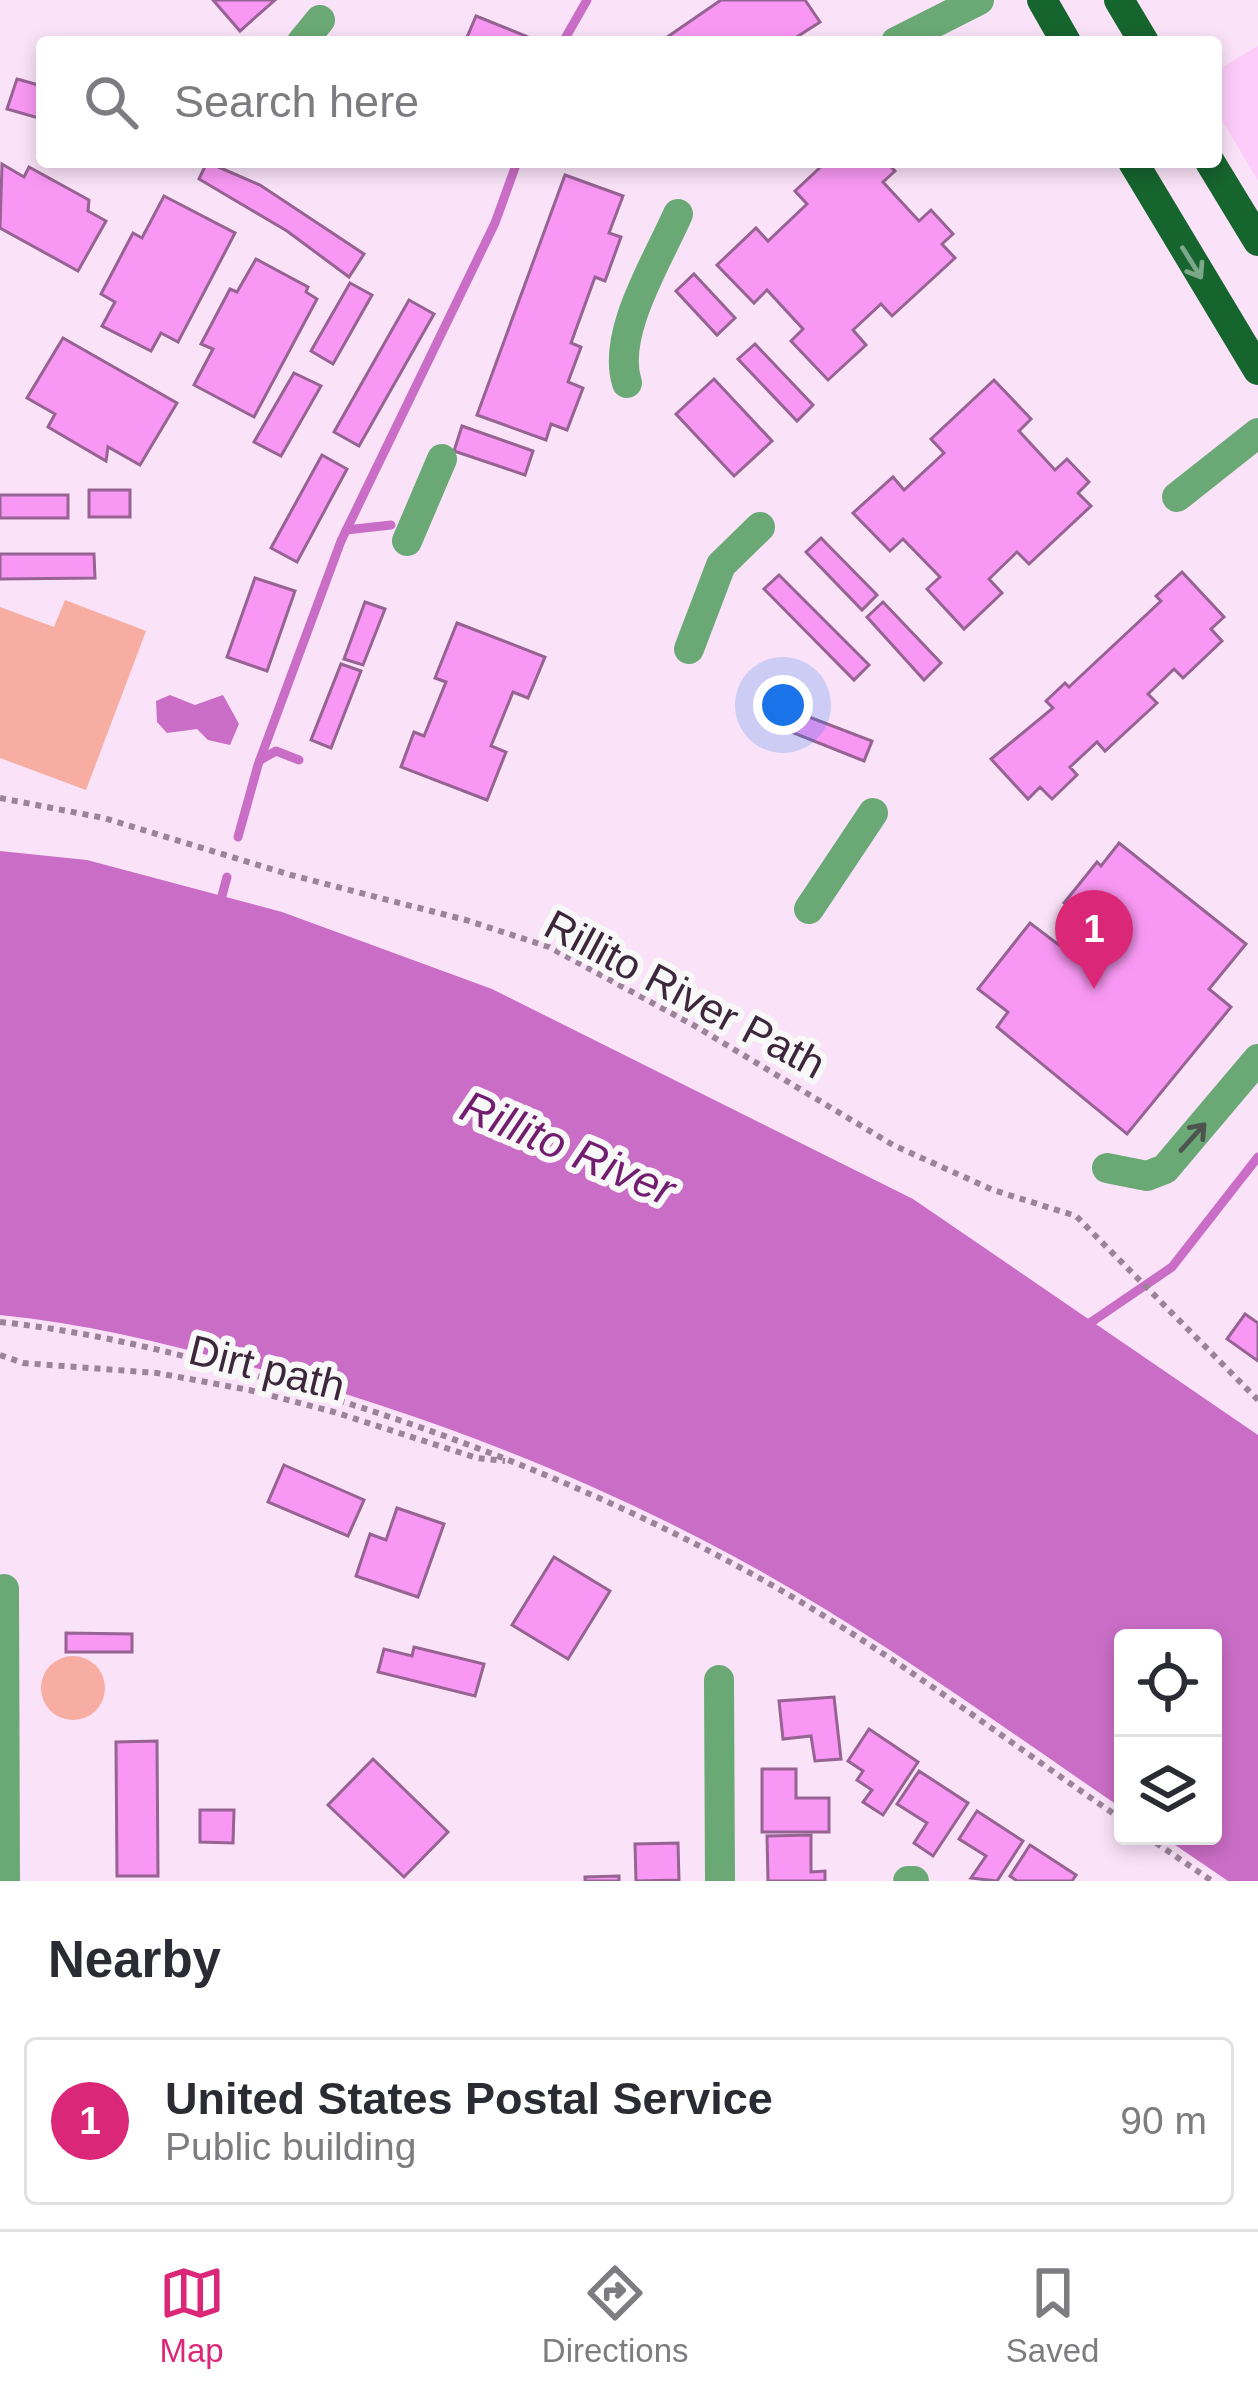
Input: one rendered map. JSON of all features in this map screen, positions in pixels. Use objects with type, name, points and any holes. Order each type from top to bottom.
[{"type":"main road","points":[[1042,0],[1063,36]]},
{"type":"main road","points":[[1119,0],[1140,36]]},
{"type":"main road","points":[[1137,168],[1258,370]]},
{"type":"main road","points":[[1214,168],[1258,241]]},
{"type":"street","points":[[908,36],[979,0]]},
{"type":"street","points":[[627,382],[621,362],[626,334],[678,214]]},
{"type":"street","points":[[1177,497],[1258,433]]},
{"type":"street","points":[[407,541],[442,459]]},
{"type":"street","points":[[688,649],[721,565],[760,527]]},
{"type":"street","points":[[808,910],[873,813]]},
{"type":"street","points":[[1108,1168],[1147,1176],[1165,1168],[1258,1059]]},
{"type":"street","points":[[4,1589],[5,1881]]},
{"type":"street","points":[[718,1680],[720,1881]]},
{"type":"path","name":"Rillito River Path","points":[[0,798],[104,818],[549,947],[695,1026],[893,1145],[993,1190],[1076,1216],[1258,1400]]},
{"type":"path","points":[[0,1322],[131,1343],[235,1367],[516,1462],[764,1580],[1114,1814]]},
{"type":"path","name":"Dirt path","points":[[0,1355],[22,1363],[158,1373],[228,1385],[334,1412],[477,1459],[516,1462]]},
{"type":"path","points":[[1159,1845],[1212,1881]]},
{"type":"shaded area","points":[[1258,46],[1258,181],[1222,120],[1222,67]]},
{"type":"shaded area","points":[[65,600],[146,631],[86,790],[0,758],[0,607],[54,627]]},
{"type":"shaded area","points":[[73,1656],[96,1665],[105,1688],[96,1711],[73,1720],[50,1711],[41,1688],[50,1665]]},
{"type":"water","points":[[170,695],[195,705],[223,695],[239,724],[230,745],[208,740],[197,729],[167,733],[157,722],[156,701]]},
{"type":"water","name":"Rillito River","points":[[0,851],[87,860],[282,912],[492,989],[913,1199],[1258,1435],[1258,1881],[1228,1881],[1175,1845],[1222,1845],[1222,1629],[1114,1629],[1114,1803],[931,1677],[784,1584],[674,1525],[554,1470],[431,1422],[305,1382],[121,1334],[0,1315]]},
{"type":"building","points":[[213,0],[275,0],[240,31]]},
{"type":"building","points":[[721,0],[805,0],[820,22],[798,36],[669,36]]},
{"type":"building","points":[[476,16],[526,36],[468,36]]},
{"type":"building","points":[[17,79],[36,84],[36,117],[7,109]]},
{"type":"building","points":[[2,164],[24,177],[29,167],[89,200],[88,211],[106,221],[78,271],[0,228]]},
{"type":"building","points":[[204,168],[221,168],[260,185],[364,254],[349,277],[287,231],[199,179]]},
{"type":"building","points":[[820,168],[892,168],[895,171],[883,182],[919,221],[931,210],[953,234],[942,244],[955,258],[892,316],[881,304],[853,330],[866,345],[828,380],[791,341],[803,329],[767,290],[754,303],[717,265],[756,228],[768,241],[807,204],[795,191]]},
{"type":"building","points":[[565,175],[623,196],[609,233],[621,237],[605,281],[595,277],[571,343],[581,347],[568,382],[583,388],[567,430],[551,424],[546,440],[477,415]]},
{"type":"building","points":[[164,196],[235,233],[178,342],[161,333],[151,351],[102,326],[115,302],[101,294],[133,233],[142,238]]},
{"type":"building","points":[[256,259],[308,287],[306,292],[317,299],[254,417],[194,385],[213,349],[201,344],[230,289],[237,292]]},
{"type":"building","points":[[694,274],[735,318],[717,335],[676,291]]},
{"type":"building","points":[[350,283],[372,295],[333,364],[311,351]]},
{"type":"building","points":[[409,300],[434,314],[359,446],[334,432]]},
{"type":"building","points":[[63,338],[177,403],[140,465],[108,447],[106,461],[48,427],[55,414],[27,398]]},
{"type":"building","points":[[755,344],[813,405],[797,421],[738,359]]},
{"type":"building","points":[[294,373],[321,386],[281,456],[254,442]]},
{"type":"building","points":[[714,379],[772,441],[734,476],[676,414]]},
{"type":"building","points":[[994,380],[1031,419],[1019,431],[1055,470],[1067,459],[1089,482],[1078,493],[1091,506],[1029,564],[1017,552],[989,579],[1002,593],[964,629],[927,589],[940,577],[903,539],[890,551],[853,513],[893,477],[904,490],[944,453],[931,439]]},
{"type":"building","points":[[462,426],[533,451],[525,475],[454,451]]},
{"type":"building","points":[[322,455],[347,469],[297,562],[271,548]]},
{"type":"building","points":[[89,490],[130,490],[130,517],[89,517]]},
{"type":"building","points":[[0,495],[68,495],[68,518],[0,518]]},
{"type":"building","points":[[821,538],[877,595],[862,610],[806,552]]},
{"type":"building","points":[[0,554],[94,554],[95,578],[0,579]]},
{"type":"building","points":[[1182,572],[1224,617],[1211,629],[1222,641],[1183,678],[1174,669],[1148,694],[1157,703],[1105,751],[1097,742],[1070,767],[1077,775],[1052,799],[1040,787],[1028,799],[991,759],[1053,708],[1046,701],[1065,683],[1069,687],[1161,601],[1156,596]]},
{"type":"building","points":[[779,575],[869,665],[854,680],[764,589]]},
{"type":"building","points":[[255,578],[295,591],[267,671],[227,657]]},
{"type":"building","points":[[365,602],[385,609],[363,665],[344,659]]},
{"type":"building","points":[[883,602],[941,663],[924,680],[867,617]]},
{"type":"building","points":[[457,623],[545,657],[528,698],[513,692],[491,746],[506,752],[487,800],[401,767],[414,732],[424,736],[446,682],[435,678]]},
{"type":"building","points":[[341,664],[361,671],[331,748],[311,740]]},
{"type":"building","points":[[783,707],[872,741],[864,761],[776,726]]},
{"type":"building","points":[[1119,843],[1246,944],[1209,989],[1231,1007],[1127,1134],[997,1027],[1008,1012],[978,989],[1030,923],[1059,945],[1082,917],[1064,903]]},
{"type":"building","points":[[1245,1314],[1258,1323],[1258,1361],[1227,1339]]},
{"type":"building","points":[[284,1465],[364,1500],[348,1536],[268,1502]]},
{"type":"building","points":[[397,1508],[444,1524],[418,1597],[356,1576],[370,1534],[386,1540]]},
{"type":"building","points":[[554,1557],[610,1591],[568,1659],[512,1625]]},
{"type":"building","points":[[66,1633],[132,1634],[132,1652],[66,1652]]},
{"type":"building","points":[[414,1647],[484,1664],[475,1696],[378,1672],[384,1649],[412,1656]]},
{"type":"building","points":[[834,1697],[841,1759],[815,1761],[811,1736],[783,1739],[779,1701]]},
{"type":"building","points":[[869,1729],[918,1762],[883,1815],[863,1802],[872,1790],[857,1780],[863,1771],[848,1761]]},
{"type":"building","points":[[157,1741],[158,1876],[117,1876],[116,1742]]},
{"type":"building","points":[[373,1759],[448,1832],[404,1877],[328,1805]]},
{"type":"building","points":[[762,1769],[796,1769],[796,1798],[829,1798],[829,1832],[762,1832]]},
{"type":"building","points":[[919,1771],[968,1803],[933,1856],[914,1843],[927,1823],[897,1804]]},
{"type":"building","points":[[200,1810],[234,1810],[233,1843],[200,1842]]},
{"type":"building","points":[[977,1811],[1023,1841],[997,1881],[971,1878],[986,1856],[959,1839]]},
{"type":"building","points":[[811,1835],[811,1872],[825,1871],[825,1881],[768,1881],[767,1836]]},
{"type":"building","points":[[678,1843],[679,1880],[636,1881],[635,1844]]},
{"type":"building","points":[[1030,1845],[1076,1875],[1072,1881],[1017,1881],[1010,1876]]},
{"type":"building","points":[[619,1876],[619,1881],[585,1881],[585,1877]]},
{"type":"waterway","points":[[566,36],[587,0]]},
{"type":"waterway","points":[[238,837],[258,765],[341,541],[495,223],[515,168]]},
{"type":"waterway","points":[[346,530],[391,525]]},
{"type":"waterway","points":[[260,760],[276,751],[299,760]]},
{"type":"waterway","points":[[219,907],[227,877]]},
{"type":"waterway","points":[[1084,1327],[1172,1267],[1258,1157]]},
{"type":"place","name":"United States Postal Service","points":[[1094,989]]}]
